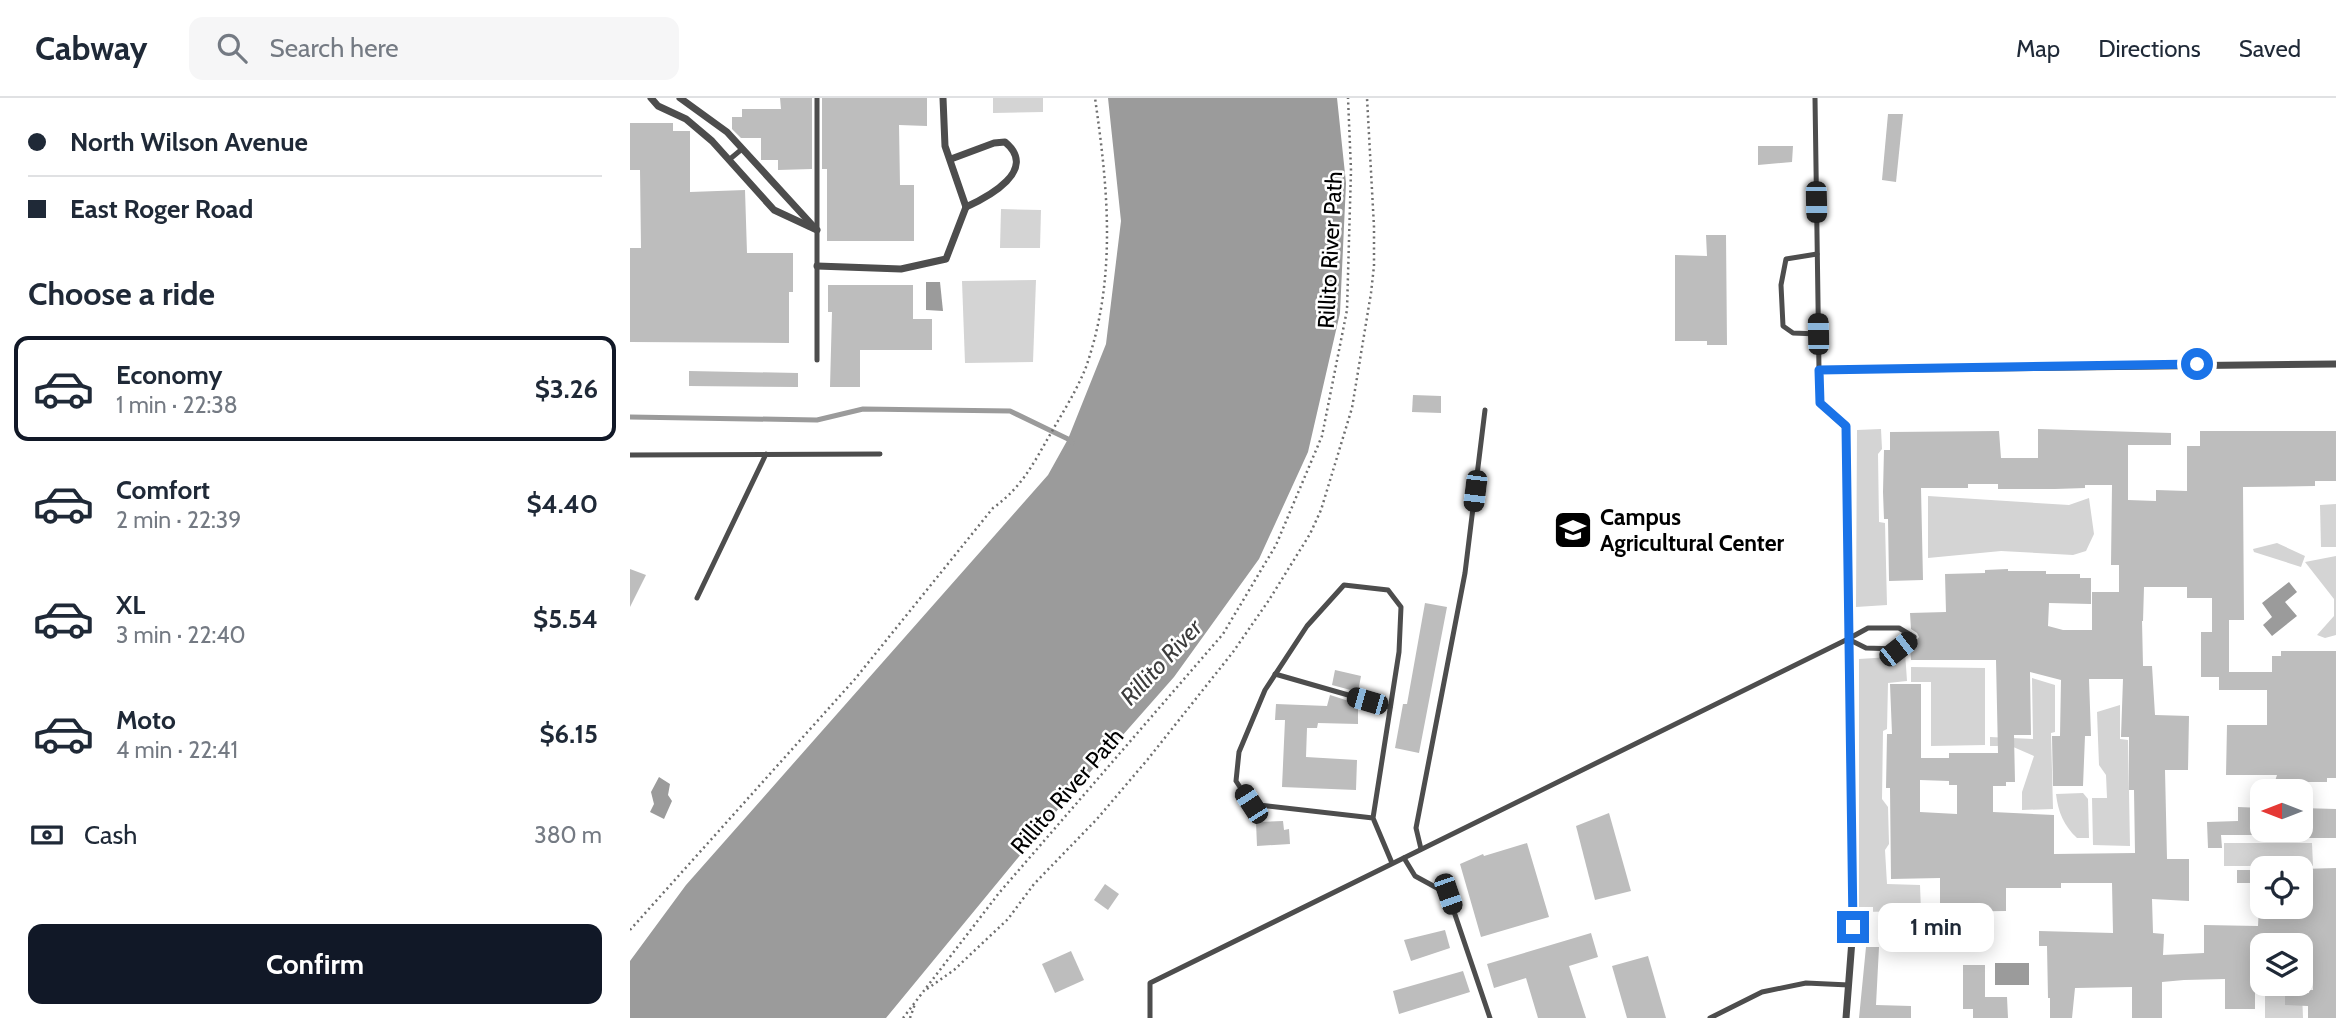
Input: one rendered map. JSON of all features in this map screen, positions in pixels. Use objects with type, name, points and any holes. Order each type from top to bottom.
[{"type":"street","points":[[652,98],[658,106],[686,119],[730,159],[774,210],[817,230]]},
{"type":"street","points":[[680,98],[727,132],[817,230]]},
{"type":"street","points":[[817,266],[901,269],[946,259],[966,207],[945,146],[943,98]]},
{"type":"street","points":[[951,159],[987,145],[1005,142],[1013,148],[1016,156],[1011,176],[1003,186],[966,207]]},
{"type":"street","points":[[1846,1018],[1853,927],[1846,426],[1820,403],[1819,370],[2336,364]]},
{"type":"lane","points":[[817,98],[817,360]]},
{"type":"lane","points":[[1815,98],[1819,370]]},
{"type":"lane","points":[[730,159],[741,149]]},
{"type":"lane","points":[[1817,254],[1786,259],[1781,285],[1783,326],[1793,333],[1818,334]]},
{"type":"lane","points":[[1421,849],[1416,828],[1465,572],[1485,410]]},
{"type":"lane","points":[[697,598],[766,454]]},
{"type":"lane","points":[[630,455],[880,454]]},
{"type":"lane","points":[[1373,818],[1251,804],[1236,780],[1239,752],[1265,690],[1307,626],[1344,585],[1388,590],[1401,607],[1399,652],[1373,818],[1392,863]]},
{"type":"lane","points":[[1150,1018],[1150,983],[1868,628],[1899,628],[1913,637],[1898,649],[1866,648],[1848,639]]},
{"type":"lane","points":[[1275,674],[1391,707]]},
{"type":"lane","points":[[1404,858],[1415,876],[1448,894],[1490,1018]]},
{"type":"lane","points":[[1710,1018],[1762,992],[1805,983],[1849,985]]},
{"type":"path","points":[[630,930],[855,679],[993,508],[1013,493],[1044,446],[1086,368],[1103,295],[1106,264],[1106,178],[1096,98]]},
{"type":"path","name":"Rillito River Path","points":[[903,1018],[999,893],[1223,634],[1276,545],[1322,436],[1347,310],[1351,170],[1348,98]]},
{"type":"path","points":[[925,990],[954,971],[1008,919],[1034,884],[1097,819],[1148,759],[1233,652],[1310,534],[1321,510],[1352,408],[1371,293],[1374,227],[1367,98]]},
{"type":"path","points":[[910,1018],[916,1001]]},
{"type":"shaded area","points":[[993,98],[1043,98],[1043,112],[993,113]]},
{"type":"shaded area","points":[[1001,209],[1041,210],[1040,248],[1000,248]]},
{"type":"shaded area","points":[[1036,280],[1033,362],[965,363],[962,281]]},
{"type":"shaded area","points":[[1881,429],[1882,449],[1878,454],[1879,522],[1885,523],[1887,605],[1856,607],[1857,430]]},
{"type":"shaded area","points":[[1928,496],[2069,505],[2089,498],[2094,534],[2086,551],[2073,555],[2001,551],[1928,558]]},
{"type":"shaded area","points":[[2336,504],[2336,547],[2321,547],[2320,505]]},
{"type":"shaded area","points":[[2277,543],[2305,556],[2301,567],[2254,552],[2253,549]]},
{"type":"shaded area","points":[[2336,556],[2336,635],[2325,638],[2317,635],[2334,616],[2334,599],[2305,562]]},
{"type":"shaded area","points":[[1905,652],[1907,681],[1888,683],[1887,729],[1883,731],[1882,799],[1888,807],[1889,844],[1885,850],[1887,884],[1920,885],[1921,911],[1859,912],[1859,659],[1890,657]]},
{"type":"shaded area","points":[[1911,667],[1985,668],[1985,745],[1931,746],[1931,682],[1911,682]]},
{"type":"shaded area","points":[[2032,678],[2055,685],[2055,732],[2051,733],[2053,809],[2022,810],[2022,792],[2034,756],[2011,746],[1990,746],[1990,737],[2033,739]]},
{"type":"shaded area","points":[[2120,705],[2120,739],[2128,740],[2130,846],[2093,845],[2092,798],[2107,798],[2106,775],[2099,765],[2097,712]]},
{"type":"shaded area","points":[[2083,793],[2088,799],[2089,838],[2077,838],[2062,818],[2056,794]]},
{"type":"shaded area","points":[[2224,843],[2312,843],[2313,856],[2250,856],[2250,866],[2224,866]]},
{"type":"shaded area","points":[[2265,996],[2302,996],[2303,1018],[2265,1018]]},
{"type":"water","name":"Rillito River","points":[[1108,98],[1337,98],[1346,183],[1340,313],[1308,452],[1259,559],[1174,677],[1069,796],[886,1018],[630,1018],[630,961],[686,885],[1048,475],[1068,439],[1106,344],[1121,221]]},
{"type":"water","points":[[926,282],[940,282],[943,311],[926,310]]},
{"type":"water","points":[[2289,582],[2297,592],[2285,602],[2297,616],[2272,636],[2263,625],[2272,617],[2262,603]]},
{"type":"water","points":[[659,777],[670,784],[668,795],[672,801],[664,819],[650,812],[654,804],[651,792]]},
{"type":"water","points":[[1995,963],[2029,963],[2029,985],[1995,985]]},
{"type":"building","points":[[780,98],[812,98],[812,169],[778,170],[778,160],[761,160],[761,138],[741,138],[732,129],[732,117],[742,117],[742,109],[781,109]]},
{"type":"building","points":[[822,98],[927,98],[927,126],[899,125],[900,185],[914,185],[914,241],[827,241],[827,169],[822,169]]},
{"type":"building","points":[[1888,114],[1903,114],[1896,182],[1882,180]]},
{"type":"building","points":[[630,123],[673,123],[673,131],[690,131],[690,192],[745,190],[747,253],[793,253],[793,292],[789,292],[789,343],[630,342],[630,248],[641,248],[640,170],[630,170]]},
{"type":"building","points":[[1758,146],[1793,146],[1792,162],[1758,165]]},
{"type":"building","points":[[1706,235],[1726,235],[1727,345],[1707,345],[1707,341],[1675,341],[1675,255],[1707,256]]},
{"type":"building","points":[[828,285],[913,285],[913,319],[932,319],[932,350],[860,350],[860,387],[830,387],[832,312],[828,312]]},
{"type":"building","points":[[689,371],[798,373],[798,387],[689,386]]},
{"type":"building","points":[[1413,395],[1441,396],[1441,413],[1412,412]]},
{"type":"building","points":[[2038,429],[2171,433],[2171,445],[2128,445],[2128,500],[2156,501],[2156,490],[2187,491],[2187,446],[2200,446],[2200,431],[2336,431],[2336,481],[2315,481],[2315,486],[2243,487],[2244,620],[2229,620],[2229,672],[2272,672],[2272,656],[2281,656],[2281,651],[2336,651],[2336,778],[2327,778],[2327,782],[2314,782],[2314,779],[2276,779],[2277,775],[2226,775],[2227,725],[2267,725],[2267,690],[2219,690],[2219,677],[2201,677],[2201,632],[2212,632],[2212,598],[2187,598],[2187,587],[2144,587],[2142,621],[2143,666],[2152,666],[2155,715],[2189,716],[2188,770],[2165,770],[2167,859],[2189,859],[2189,901],[2152,899],[2153,933],[2164,934],[2163,955],[2204,953],[2204,925],[2258,926],[2258,919],[2313,919],[2313,869],[2336,868],[2336,1018],[2308,1018],[2308,1006],[2285,1005],[2285,996],[2313,996],[2313,933],[2250,933],[2250,996],[2255,996],[2255,1009],[2225,1009],[2225,979],[2184,980],[2162,982],[2162,1018],[2132,1018],[2132,987],[2075,988],[2072,1018],[2050,1018],[2047,946],[2039,946],[2039,931],[2113,933],[2112,883],[2061,883],[2061,888],[2006,888],[2006,911],[1940,912],[1940,878],[1891,879],[1890,788],[1886,788],[1887,734],[1892,734],[1890,684],[1921,684],[1921,758],[1949,758],[1949,753],[1998,753],[1996,660],[1911,660],[1910,648],[1919,637],[1911,629],[1910,613],[1946,612],[1945,574],[1985,573],[1985,570],[2008,569],[2046,571],[2046,574],[2080,574],[2080,578],[2091,578],[2091,604],[2049,603],[2048,626],[2063,630],[2092,630],[2092,592],[2119,592],[2119,565],[2111,565],[2112,485],[1998,489],[1998,484],[1968,484],[1968,488],[1921,488],[1923,580],[1889,581],[1888,519],[1884,519],[1883,492],[1884,450],[1890,450],[1890,432],[1999,431],[2001,458],[2038,458]],"holes":[[[2030,672],[2061,680],[2060,736],[2052,736],[2053,786],[2083,786],[2085,736],[2091,736],[2089,679],[2123,679],[2121,737],[2129,737],[2129,790],[2134,790],[2135,853],[2054,854],[2054,815],[1993,812],[1993,786],[2006,786],[2006,782],[2015,782],[2014,735],[2031,735]],[[1920,780],[1949,781],[1949,785],[1957,785],[1957,814],[1920,812]]]},
{"type":"building","points":[[630,569],[646,575],[630,607]]},
{"type":"building","points":[[1425,603],[1447,607],[1419,753],[1395,748],[1403,704],[1407,704]]},
{"type":"building","points":[[1335,670],[1361,676],[1358,692],[1332,685]]},
{"type":"building","points":[[1330,695],[1355,703],[1355,707],[1358,707],[1358,724],[1318,723],[1317,728],[1307,728],[1306,757],[1357,760],[1356,790],[1282,787],[1285,720],[1275,720],[1276,704],[1327,706]]},
{"type":"building","points":[[2238,807],[2250,807],[2250,835],[2221,835],[2222,848],[2208,848],[2207,822],[2238,821]]},
{"type":"building","points":[[2314,808],[2336,809],[2336,838],[2314,838]]},
{"type":"building","points":[[1609,813],[1631,891],[1595,900],[1576,826]]},
{"type":"building","points":[[1283,821],[1284,830],[1289,829],[1290,844],[1257,846],[1256,822]]},
{"type":"building","points":[[1527,843],[1549,917],[1481,937],[1460,864],[1483,854],[1484,856]]},
{"type":"building","points":[[2237,870],[2250,870],[2250,883],[2237,883]]},
{"type":"building","points":[[1105,884],[1119,894],[1108,910],[1094,900]]},
{"type":"building","points":[[1445,930],[1450,948],[1411,961],[1404,940]]},
{"type":"building","points":[[1591,933],[1598,957],[1569,966],[1586,1018],[1538,1018],[1526,978],[1494,988],[1487,964]]},
{"type":"building","points":[[1866,947],[1879,947],[1876,1005],[1911,1006],[1911,1018],[1859,1018]]},
{"type":"building","points":[[1071,951],[1084,980],[1055,993],[1042,964]]},
{"type":"building","points":[[1648,956],[1666,1018],[1627,1018],[1612,966]]},
{"type":"building","points":[[1963,965],[1985,965],[1985,997],[2007,997],[2008,1018],[1973,1018],[1973,1009],[1963,1009]]},
{"type":"building","points":[[1463,971],[1470,992],[1399,1014],[1393,991]]},
{"type":"waterway","points":[[630,417],[817,420],[863,409],[1010,411],[1072,443]]},
{"type":"place","name":"Campus Agricultural Center","points":[[1573,530]]},
{"type":"route","points":[[1853,927],[1846,426],[1820,403],[1819,370],[2197,364]]}]
